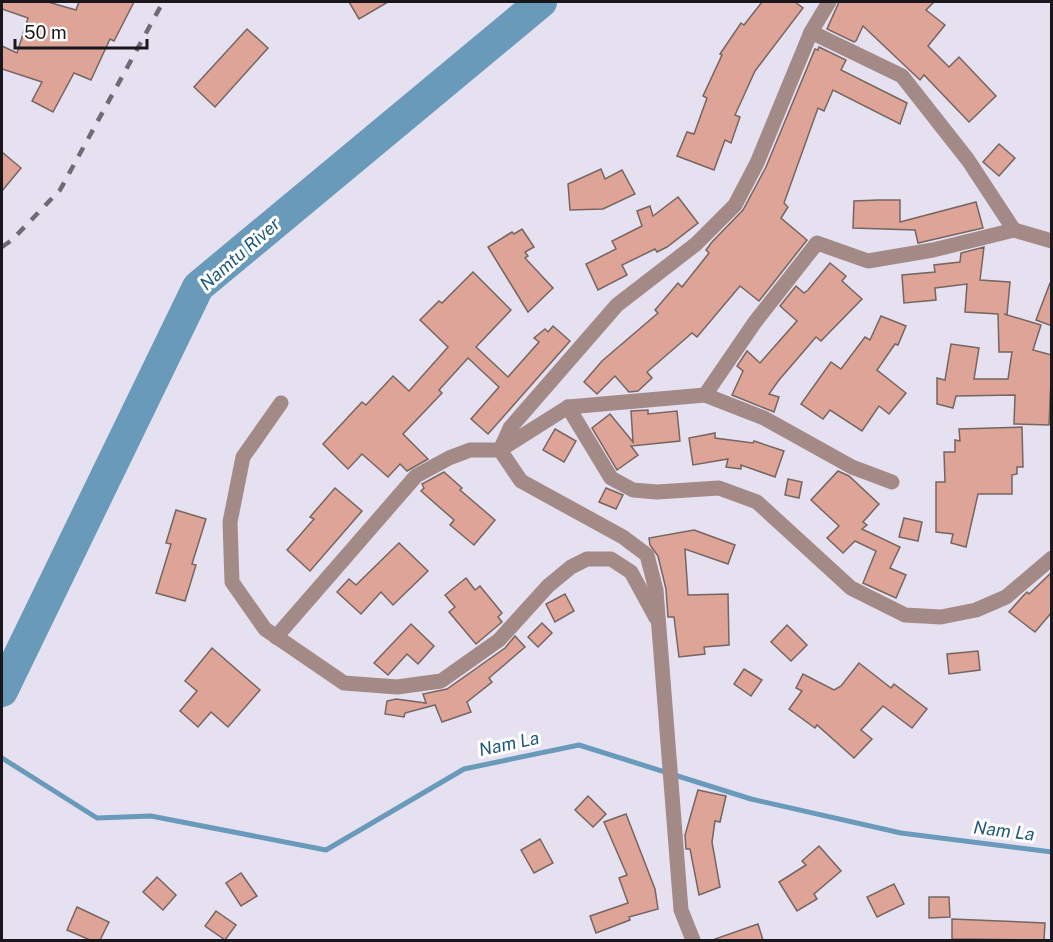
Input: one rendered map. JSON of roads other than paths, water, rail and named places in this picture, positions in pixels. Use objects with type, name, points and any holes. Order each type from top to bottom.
[{"type":"street","points":[[500,450],[510,428],[617,305],[696,244],[735,205],[758,163],[811,32],[829,2]]},
{"type":"street","points":[[811,32],[902,76],[968,160],[1014,230]]},
{"type":"street","points":[[705,395],[755,322],[817,243],[868,261],[933,250],[1014,230],[1052,241]]},
{"type":"street","points":[[276,637],[416,476],[449,458],[470,450],[500,450],[568,407],[705,395],[764,418],[852,467],[892,482]]},
{"type":"street","points":[[281,403],[243,457],[230,522],[232,582],[265,629],[344,683],[397,687],[441,681],[499,640],[548,586],[571,567],[587,559],[611,559],[632,572],[658,623]]},
{"type":"street","points":[[568,407],[611,478],[633,490],[657,492],[719,488],[757,502],[851,588],[905,615],[940,617],[976,609],[1006,597],[1052,558]]},
{"type":"street","points":[[500,450],[521,481],[623,537],[647,555],[656,590],[681,910],[693,940]]},
{"type":"waterway","name":"Namtu River","points":[[2,691],[198,287],[541,2]]},
{"type":"waterway","name":"Nam La","points":[[2,758],[97,818],[151,816],[326,850],[464,769],[579,745],[751,799],[901,833],[1052,852]]},
{"type":"railway","points":[[2,247],[12,240],[60,190],[163,2]]}]
